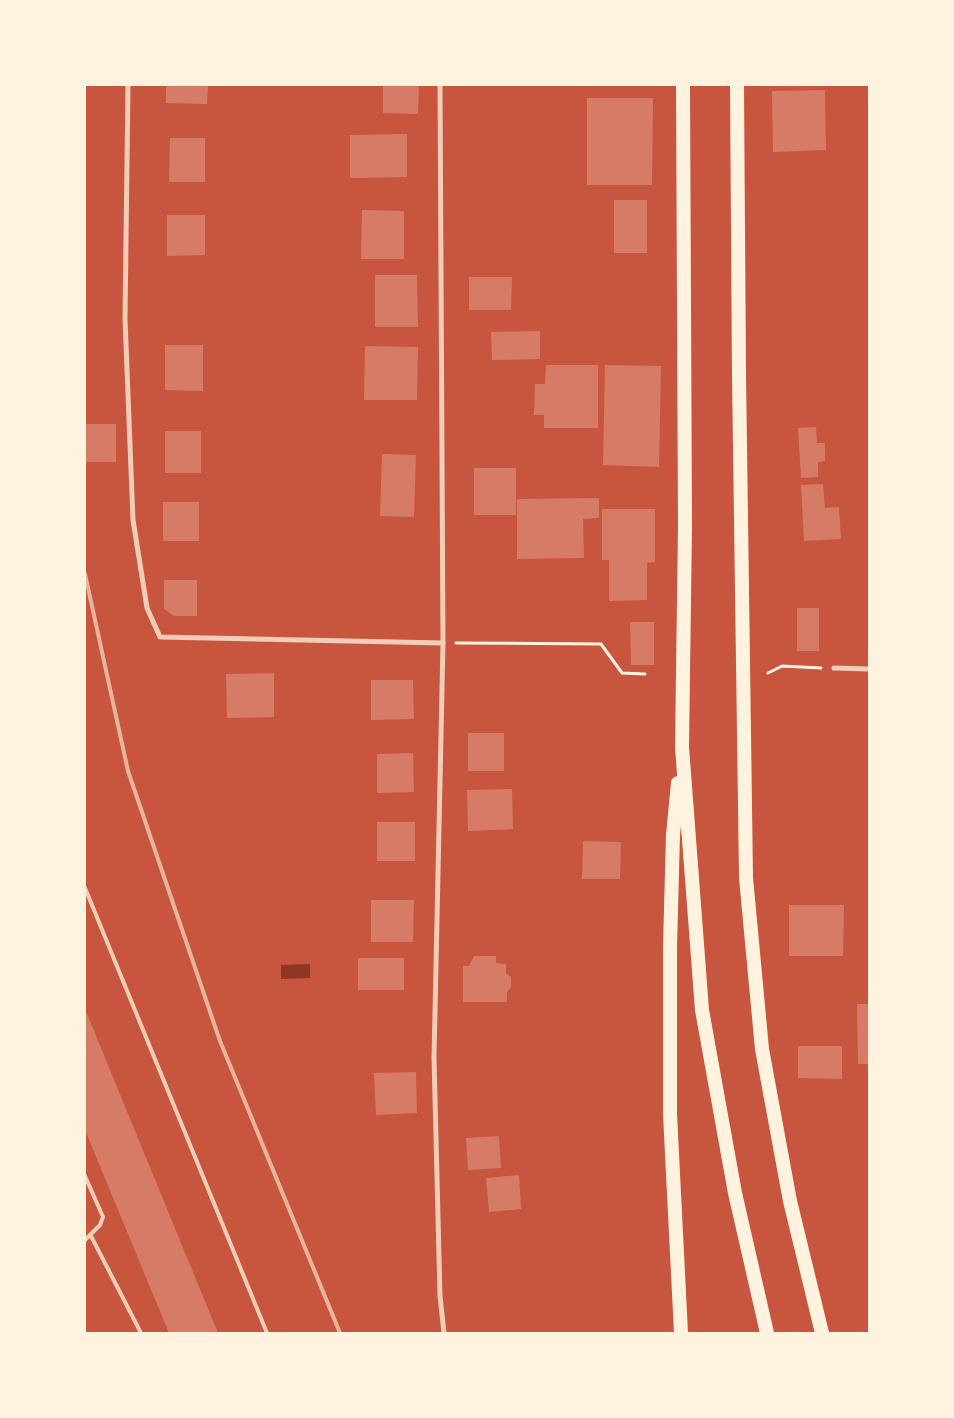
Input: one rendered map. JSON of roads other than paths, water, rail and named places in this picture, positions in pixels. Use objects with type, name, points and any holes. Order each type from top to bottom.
[{"type":"highway","points":[[683,85],[684,525],[682,747],[702,1010],[735,1193],[767,1333]]},
{"type":"highway","points":[[737,85],[746,878],[762,1049],[790,1201],[822,1333]]},
{"type":"highway","points":[[680,1333],[670,1114],[670,947],[673,835],[682,747]]},
{"type":"street","points":[[128,85],[125,319],[133,520],[147,608],[160,637],[443,643]]},
{"type":"street","points":[[440,85],[443,643],[434,1058],[440,1296],[444,1333]]},
{"type":"street","points":[[834,668],[869,669]]},
{"type":"lane","points":[[85,888],[267,1333]]},
{"type":"lane","points":[[85,1176],[103,1217],[100,1225],[85,1240]]},
{"type":"lane","points":[[91,1236],[141,1333]]},
{"type":"railway","points":[[85,574],[128,771],[220,1041],[340,1333]]}]
